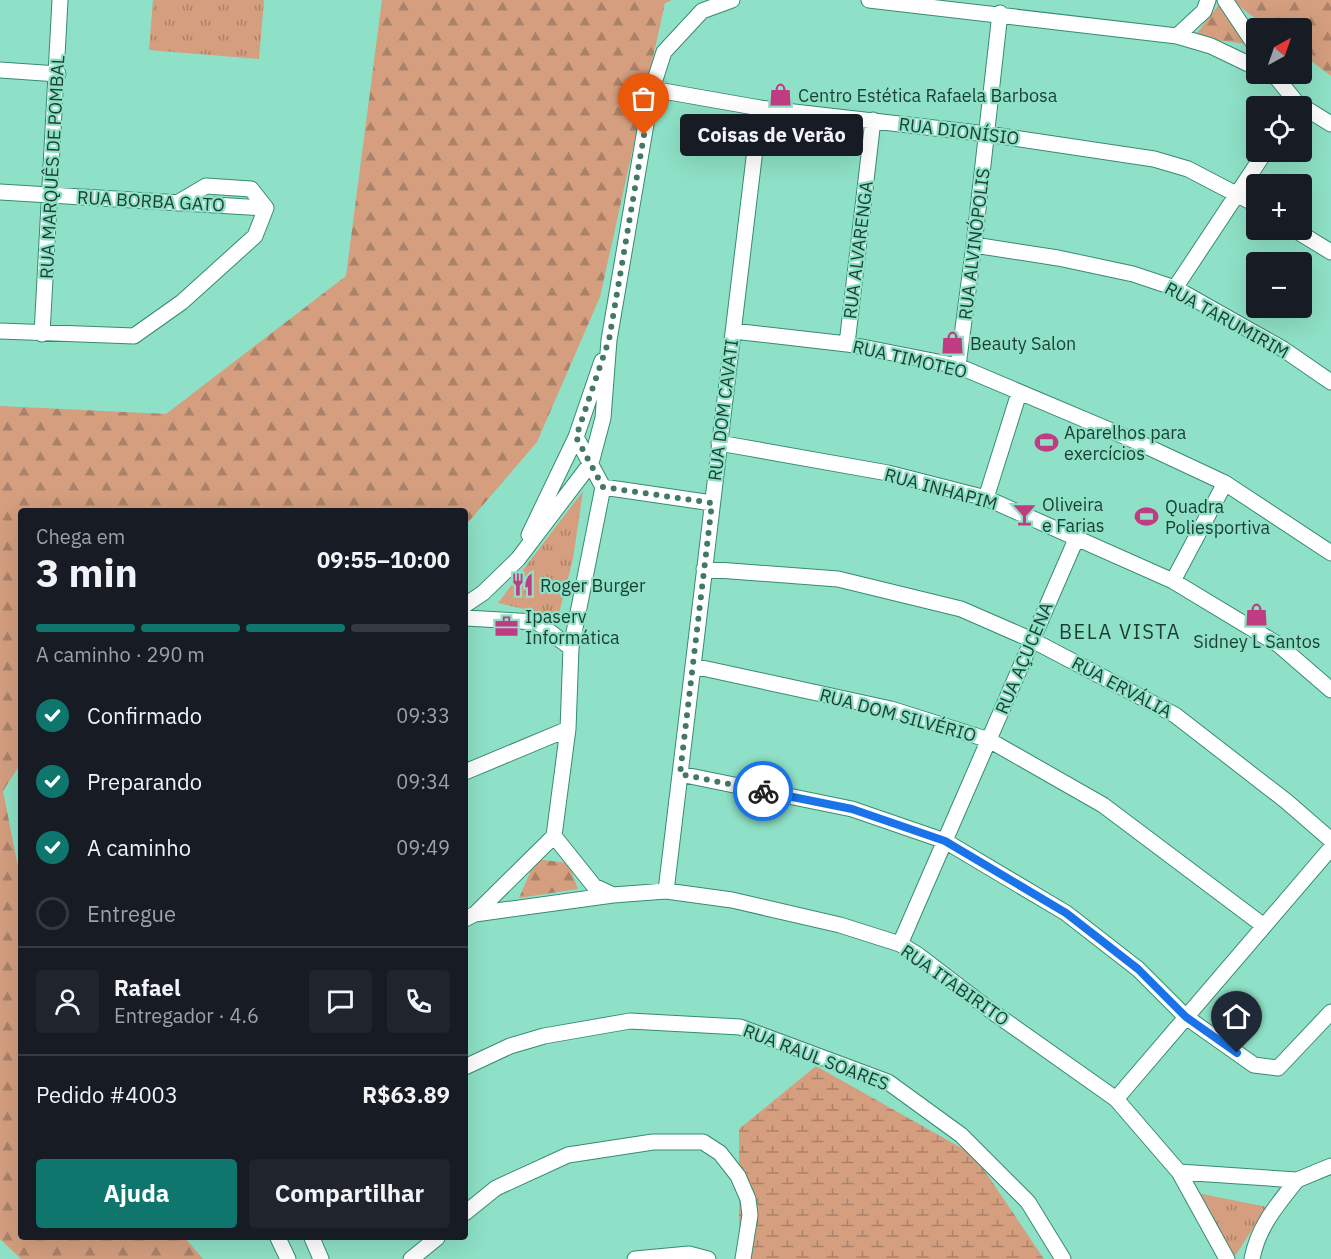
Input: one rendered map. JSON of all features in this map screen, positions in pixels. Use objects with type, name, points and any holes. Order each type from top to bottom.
[{"type":"street","name":"RUA MARQUÊS DE POMBAL","points":[[42,334],[58,74],[60,0]]},
{"type":"street","points":[[468,603],[483,593],[518,560],[591,464],[603,418],[609,340],[652,89],[664,52],[702,11],[732,0]]},
{"type":"street","points":[[869,0],[1177,36],[1211,46],[1246,63]]},
{"type":"street","points":[[1177,36],[1204,11],[1208,0]]},
{"type":"street","points":[[1225,0],[1246,32]]},
{"type":"street","name":"RUA ALVINÓPOLIS","points":[[958,366],[1000,14]]},
{"type":"street","points":[[0,70],[58,74]]},
{"type":"street","name":"RUA DIONÍSIO","points":[[652,89],[760,108],[987,134],[1154,159],[1188,169],[1246,199]]},
{"type":"street","name":"RUA DOM CAVATI","points":[[666,891],[760,108]]},
{"type":"street","points":[[1312,114],[1331,124]]},
{"type":"street","name":"RUA ALVARENGA","points":[[847,344],[873,120]]},
{"type":"street","points":[[1175,288],[1259,162]]},
{"type":"street","name":"RUA BORBA GATO","points":[[0,192],[266,208],[255,236],[182,302],[134,336],[42,334]]},
{"type":"street","points":[[1311,240],[1331,252]]},
{"type":"street","name":"RUA TARUMIRIM","points":[[974,245],[1068,260],[1133,274],[1175,288],[1283,349],[1331,382]]},
{"type":"street","points":[[0,331],[42,334]]},
{"type":"street","name":"RUA TIMOTEO","points":[[733,331],[847,344],[958,366],[1133,440],[1224,483],[1331,553]]},
{"type":"street","points":[[518,560],[576,437],[609,340]]},
{"type":"street","points":[[986,498],[1019,393]]},
{"type":"street","points":[[576,437],[603,487],[571,648],[568,729],[554,836],[594,886],[613,895]]},
{"type":"street","name":"RUA INHAPIM","points":[[719,443],[888,473],[986,498],[1173,580],[1279,645],[1331,690]]},
{"type":"street","points":[[1173,580],[1224,483]]},
{"type":"street","points":[[603,487],[712,503]]},
{"type":"street","name":"RUA AÇUCENA","points":[[900,945],[1077,537]]},
{"type":"street","name":"RUA ERVÁLIA","points":[[704,568],[838,579],[961,609],[1032,640],[1175,715],[1286,801],[1331,840]]},
{"type":"street","points":[[468,618],[537,622],[571,648]]},
{"type":"street","name":"RUA DOM SILVÉRIO","points":[[693,666],[891,709],[989,740],[1103,806],[1264,926]]},
{"type":"street","points":[[468,771],[568,729]]},
{"type":"street","points":[[680,774],[852,809],[945,841],[1066,913],[1138,969],[1186,1017],[1254,1065],[1278,1068],[1331,1012]]},
{"type":"street","name":"RUA ITABIRITO","points":[[470,916],[554,836]]},
{"type":"street","points":[[1116,1099],[1331,848]]},
{"type":"street","name":"RUA ITABIRITO","points":[[470,916],[613,895],[666,891],[743,902],[840,925],[900,945],[918,955],[990,1010],[1116,1099],[1179,1172],[1227,1259]]},
{"type":"street","name":"RUA RAUL SOARES","points":[[468,1066],[510,1046],[544,1036],[630,1021],[740,1027],[888,1082],[961,1135],[1028,1202],[1063,1259]]},
{"type":"street","points":[[468,1211],[496,1188],[568,1155],[653,1142],[703,1143],[720,1153],[738,1176],[748,1199],[750,1215],[742,1259]]},
{"type":"street","points":[[1179,1172],[1297,1180],[1331,1166]]},
{"type":"street","points":[[1252,1259],[1260,1233],[1269,1215],[1297,1180]]},
{"type":"street","points":[[279,1240],[288,1259]]},
{"type":"street","points":[[313,1240],[321,1259]]},
{"type":"street","points":[[411,1259],[430,1240]]},
{"type":"street","points":[[635,1259],[689,1254],[708,1259]]},
{"type":"green space","points":[[153,0],[264,0],[259,59],[149,50]]},
{"type":"green space","points":[[382,0],[672,0],[665,3],[600,297],[537,442],[468,522],[468,508],[18,508],[18,768],[3,791],[18,867],[18,1240],[187,1240],[203,1259],[21,1259],[0,1239],[0,406],[166,414],[346,276]]},
{"type":"green space","points":[[1231,0],[1331,0],[1331,76],[1312,62],[1312,18],[1255,18]]},
{"type":"green space","points":[[1221,2],[1246,44],[1194,37]]},
{"type":"green space","points":[[583,491],[573,559],[558,617],[498,603]]},
{"type":"green space","points":[[536,859],[568,863],[578,889],[519,898]]},
{"type":"green space","points":[[816,1066],[974,1155],[1044,1259],[739,1259],[739,1129]]},
{"type":"green space","points":[[1197,1193],[1267,1207],[1233,1259]]},
{"type":"way so far","points":[[644,135],[609,340],[576,437],[603,487],[712,503],[680,774],[763,791]]},
{"type":"place","name":"Centro Estética Rafaela Barbosa","points":[[780,95]]},
{"type":"place","name":"Coisas de Verão","points":[[644,135]]},
{"type":"place","name":"Beauty Salon","points":[[952,343]]},
{"type":"place","name":"Aparelhos para exercícios","points":[[1046,442]]},
{"type":"place","name":"Oliveira e Farias","points":[[1024,514]]},
{"type":"place","name":"Quadra Poliesportiva","points":[[1147,516]]},
{"type":"place","name":"Roger Burger","points":[[522,585]]},
{"type":"place","name":"Sidney L Santos","points":[[1257,615]]},
{"type":"place","name":"Ipaserv Informática","points":[[507,626]]},
{"type":"district","name":"BELA VISTA","points":[[1120,631]]},
{"type":"route","points":[[763,791],[852,809],[945,841],[1066,913],[1138,969],[1186,1017],[1237,1053]]}]
